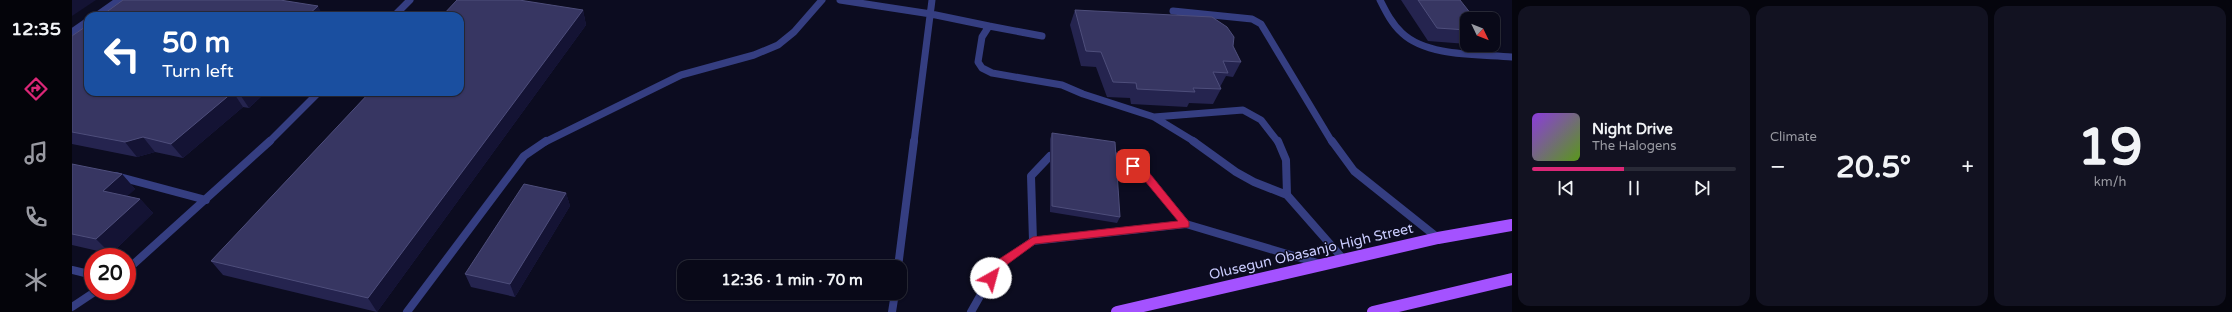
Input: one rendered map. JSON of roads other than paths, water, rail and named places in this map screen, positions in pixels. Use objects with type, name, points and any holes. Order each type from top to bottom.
[{"type":"main road","name":"Olusegun Obasanjo High Street","points":[[1117,312],[1438,238],[1512,225]]},
{"type":"main road","points":[[1373,312],[1512,279]]},
{"type":"lane","points":[[102,12],[119,0]]},
{"type":"lane","points":[[398,12],[410,0]]},
{"type":"lane","points":[[407,312],[524,156],[547,140],[681,75],[754,55],[778,45],[794,32],[822,0]]},
{"type":"lane","points":[[840,0],[931,14],[1042,36]]},
{"type":"lane","points":[[899,260],[932,0]]},
{"type":"lane","points":[[1380,0],[1391,21],[1412,40],[1438,50],[1512,57]]},
{"type":"lane","points":[[1173,11],[1252,19],[1261,24],[1336,148],[1354,171],[1438,238]]},
{"type":"lane","points":[[72,32],[84,24]]},
{"type":"lane","points":[[989,26],[982,37],[978,62],[982,68],[992,73],[1062,85],[1083,94],[1154,117],[1183,134],[1236,172],[1254,182],[1287,195],[1344,260]]},
{"type":"lane","points":[[136,262],[265,146],[315,96]]},
{"type":"lane","points":[[1154,117],[1243,110],[1253,113],[1261,119],[1282,146],[1287,161],[1287,195]]},
{"type":"lane","points":[[1112,155],[1143,172],[1186,224]]},
{"type":"lane","points":[[1033,241],[1031,176],[1050,156]]},
{"type":"lane","points":[[109,174],[206,200]]},
{"type":"lane","points":[[971,312],[997,266],[1033,241],[1186,224],[1326,265]]},
{"type":"lane","points":[[72,270],[84,273]]},
{"type":"lane","points":[[72,306],[84,298]]},
{"type":"lane","points":[[892,312],[894,300]]}]
